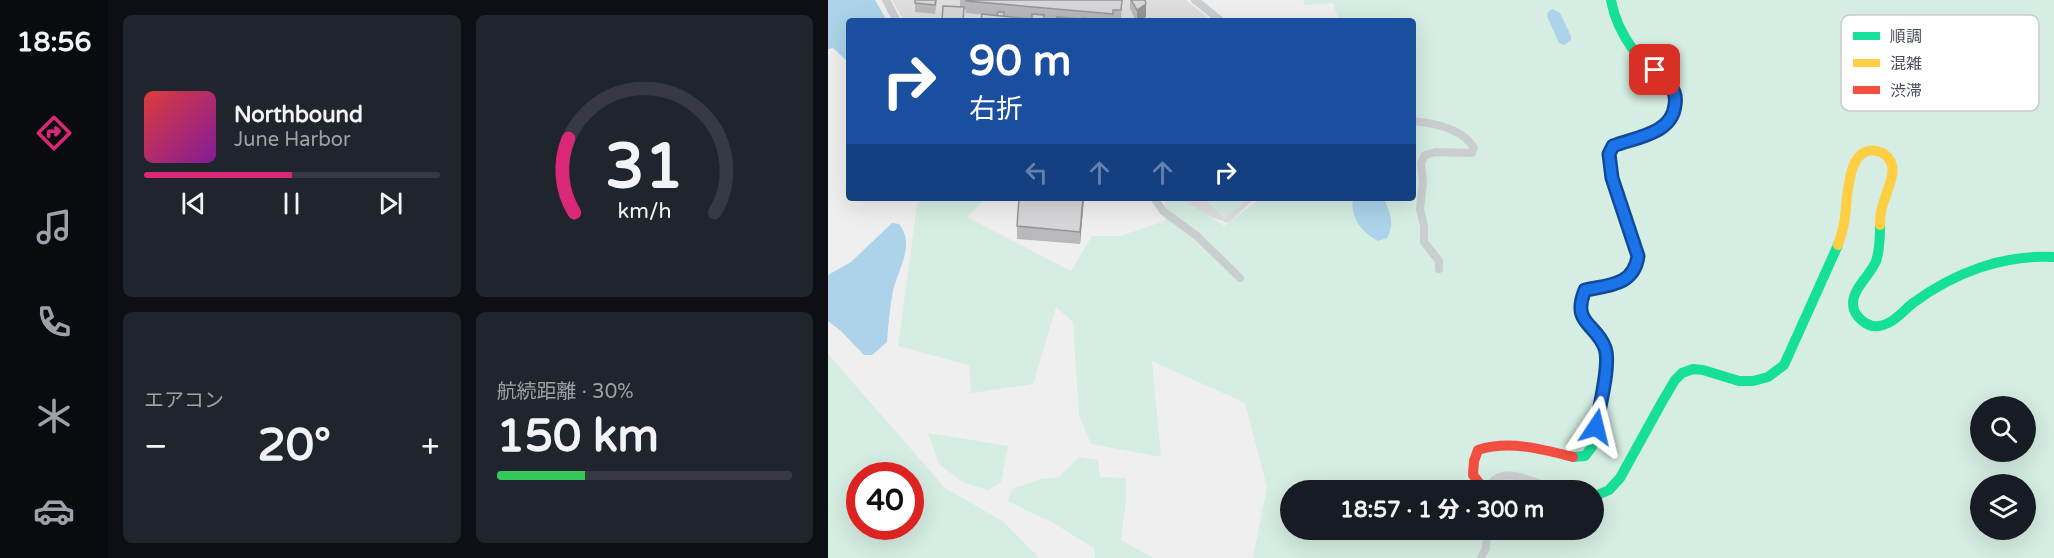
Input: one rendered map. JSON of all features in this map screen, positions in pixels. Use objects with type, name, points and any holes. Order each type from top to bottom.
[{"type":"street","points":[[886,0],[895,18]]},
{"type":"street","points":[[1195,0],[1217,18]]},
{"type":"street","points":[[1477,480],[1473,475],[1474,461],[1478,450],[1486,446],[1505,445],[1574,457],[1585,456],[1592,447],[1608,357],[1605,345],[1582,319],[1581,301],[1585,290],[1617,283],[1629,277],[1636,266],[1638,256],[1612,178],[1609,154],[1613,146],[1654,132],[1667,125],[1674,113],[1676,98],[1672,87],[1634,51],[1621,30],[1611,0]]},
{"type":"street","points":[[1416,121],[1429,122],[1458,133],[1470,141],[1474,148],[1472,153],[1436,152],[1425,155],[1421,163],[1423,182],[1420,208],[1424,226],[1424,242],[1439,261],[1439,269]]},
{"type":"street","points":[[1604,492],[1611,488],[1621,477],[1679,374],[1690,368],[1730,379],[1747,382],[1760,381],[1772,376],[1784,364],[1841,236],[1853,166],[1863,153],[1872,150],[1881,151],[1890,159],[1893,168],[1893,178],[1882,207],[1878,256],[1874,267],[1855,293],[1853,302],[1855,314],[1864,322],[1872,326],[1882,325],[1916,300],[1962,275],[2004,261],[2030,256],[2054,256]]},
{"type":"street","points":[[1156,201],[1163,211],[1197,236],[1240,278]]},
{"type":"street","points":[[1493,480],[1504,475],[1531,480]]},
{"type":"street","points":[[1481,558],[1486,548],[1486,540]]},
{"type":"shaded area","points":[[892,0],[1186,0],[1208,18],[902,18]]},
{"type":"shaded area","points":[[1169,201],[1252,201],[1228,223]]},
{"type":"green space","points":[[1303,0],[2054,0],[2054,558],[1253,558],[1267,487],[1245,403],[1152,361],[1161,457],[1091,444],[1079,415],[1073,322],[1056,307],[1033,384],[971,393],[969,365],[898,346],[918,201],[983,201],[967,217],[1071,271],[1092,236],[1120,236],[1165,221],[1165,201],[1187,202],[1224,226],[1257,201],[1416,201],[1416,18],[1338,18],[1333,3],[1305,5]]},
{"type":"green space","points":[[1207,201],[1246,201],[1225,219]]},
{"type":"green space","points":[[828,354],[922,462],[846,462],[846,540],[924,540],[924,464],[945,488],[1004,522],[1039,558],[828,558]]},
{"type":"green space","points":[[928,433],[1008,446],[1001,482],[988,490],[964,483],[939,464]]},
{"type":"green space","points":[[1079,457],[1098,460],[1100,477],[1126,478],[1126,501],[1121,540],[1153,558],[1095,558],[1094,548],[1050,521],[1008,501],[1012,489],[1041,479],[1059,477]]},
{"type":"water","points":[[828,0],[875,0],[885,18],[846,18],[846,60],[833,48],[828,49]]},
{"type":"water","points":[[1552,9],[1560,13],[1571,36],[1571,40],[1564,45],[1559,43],[1547,16]]},
{"type":"water","points":[[1353,201],[1385,201],[1391,223],[1387,238],[1378,241],[1366,233],[1355,218]]},
{"type":"water","points":[[892,223],[899,224],[904,232],[906,248],[893,291],[887,342],[872,355],[864,355],[828,321],[828,275],[851,262]]},
{"type":"building","points":[[915,0],[936,0],[935,5],[915,3]]},
{"type":"building","points":[[966,0],[1122,0],[1121,10],[1113,10],[1113,14]]},
{"type":"building","points":[[1131,0],[1145,0],[1146,4],[1137,10]]},
{"type":"building","points":[[943,6],[964,7],[963,18],[942,18]]},
{"type":"building","points":[[998,12],[1004,12],[1004,16],[997,16]]},
{"type":"building","points":[[982,14],[1020,18],[981,18]]},
{"type":"building","points":[[1032,14],[1044,15],[1044,18],[1032,18]]},
{"type":"building","points":[[1019,201],[1083,201],[1080,232],[1017,226]]},
{"type":"traffic: fast","points":[[1573,457],[1585,456],[1592,447],[1608,357],[1585,319],[1583,311],[1585,290],[1619,282],[1630,273],[1638,256],[1612,178],[1609,154],[1613,146],[1647,136],[1665,126],[1672,117],[1675,100],[1662,76],[1630,45],[1617,20],[1611,0]]},
{"type":"traffic: fast","points":[[1880,225],[1876,261],[1853,299],[1856,314],[1866,323],[1875,326],[1889,323],[1929,292],[1962,274],[1998,262],[2054,257]]},
{"type":"traffic: fast","points":[[1604,492],[1620,478],[1662,402],[1682,373],[1693,369],[1703,370],[1739,381],[1753,381],[1768,377],[1784,365],[1838,245]]},
{"type":"traffic: slow","points":[[1838,245],[1844,224],[1852,171],[1862,154],[1871,151],[1883,153],[1893,169],[1881,210],[1880,225]]},
{"type":"traffic: jam","points":[[1477,480],[1473,475],[1478,450],[1490,447],[1514,446],[1573,457]]},
{"type":"route","points":[[1596,427],[1608,357],[1605,345],[1582,319],[1581,301],[1585,290],[1617,283],[1629,277],[1636,266],[1638,256],[1635,243],[1612,178],[1609,154],[1613,146],[1654,132],[1667,125],[1674,113],[1676,98],[1672,87],[1655,70]]}]
